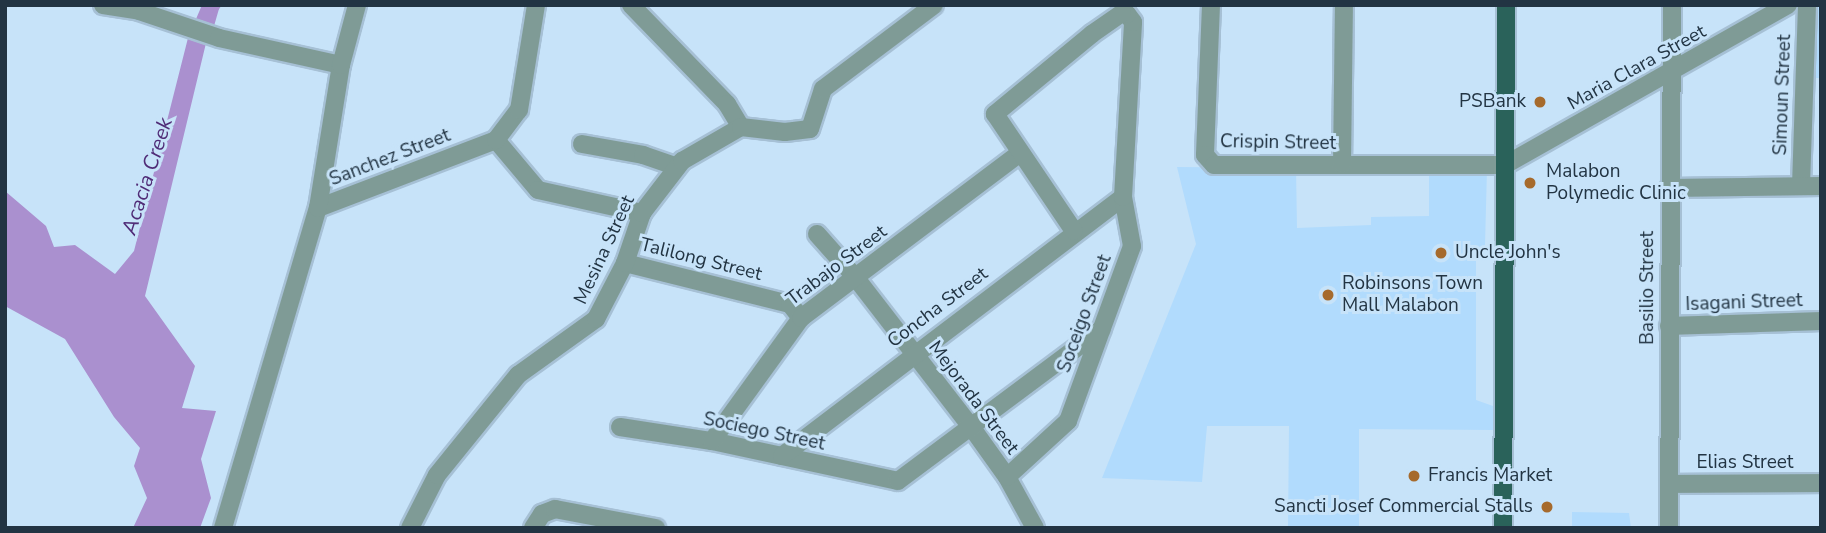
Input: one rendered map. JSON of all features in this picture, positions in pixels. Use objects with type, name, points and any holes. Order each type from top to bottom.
[{"type":"main road","points":[[1503,528],[1506,5]]},
{"type":"street","points":[[103,5],[139,11],[219,38],[341,65]]},
{"type":"street","points":[[318,208],[341,65],[357,5]]},
{"type":"street","points":[[536,5],[519,110],[496,140],[538,190],[642,213]]},
{"type":"street","points":[[631,5],[727,104],[741,127],[785,132],[810,129],[823,89],[934,5]]},
{"type":"street","name":"Crispin Street","points":[[1211,5],[1208,161],[1214,165],[1505,165]]},
{"type":"street","points":[[1342,164],[1344,5]]},
{"type":"street","name":"Basilio Street","points":[[1669,528],[1671,5]]},
{"type":"street","name":"Maria Clara Street","points":[[1505,165],[1671,74],[1788,5]]},
{"type":"street","name":"Simoun Street","points":[[1801,186],[1807,5]]},
{"type":"street","name":"Soceigo Street","points":[[1007,477],[1068,421],[1132,246],[1123,197],[1133,22],[1127,14],[1122,13],[1092,34],[1000,105],[995,114],[1019,154]]},
{"type":"street","name":"Mesina Street","points":[[410,528],[437,475],[518,375],[586,331],[608,301],[625,264],[642,213],[677,167],[741,127]]},
{"type":"street","name":"Sanchez Street","points":[[223,528],[318,208],[496,140]]},
{"type":"street","points":[[582,144],[643,155],[677,167]]},
{"type":"street","points":[[1019,154],[1074,231]]},
{"type":"street","name":"Trabajo Street","points":[[712,441],[801,318],[1019,154]]},
{"type":"street","points":[[1669,188],[1821,186]]},
{"type":"street","name":"Concha Street","points":[[782,456],[1074,231],[1123,197]]},
{"type":"street","name":"Mejorada Street","points":[[817,234],[856,278],[972,428],[1007,477],[1035,528]]},
{"type":"street","name":"Talilong Street","points":[[625,264],[790,304],[801,318]]},
{"type":"street","name":"Isagani Street","points":[[1669,326],[1821,321]]},
{"type":"street","points":[[972,428],[1102,328]]},
{"type":"street","name":"Sociego Street","points":[[620,427],[712,441],[898,481],[972,428]]},
{"type":"street","name":"Elias Street","points":[[1669,484],[1821,483]]},
{"type":"street","points":[[534,528],[542,514],[555,509],[656,528]]},
{"type":"shaded area","points":[[202,5],[222,5],[213,17],[210,32],[193,26]]},
{"type":"shaded area","points":[[1811,5],[1821,5],[1821,78],[1811,78]]},
{"type":"shaded area","points":[[189,34],[207,39],[145,296],[195,366],[182,408],[216,411],[201,459],[211,498],[200,528],[133,528],[147,498],[134,466],[140,448],[114,417],[65,339],[5,306],[5,191],[46,226],[54,247],[75,245],[115,274],[134,251]]},
{"type":"shaded area","points":[[1177,167],[1296,168],[1297,228],[1371,225],[1371,217],[1429,216],[1429,168],[1487,169],[1485,245],[1476,252],[1476,400],[1493,406],[1494,430],[1359,429],[1359,528],[1288,528],[1289,426],[1207,426],[1202,482],[1102,478],[1196,244]]},
{"type":"shaded area","points":[[1572,512],[1629,513],[1631,528],[1572,528]]},
{"type":"waterway","name":"Acacia Creek","points":[[210,29],[217,5]]},
{"type":"place","name":"PSBank","points":[[1540,102]]},
{"type":"place","name":"Malabon Polymedic Clinic","points":[[1530,183]]},
{"type":"place","name":"Uncle John's","points":[[1441,253]]},
{"type":"place","name":"Robinsons Town Mall Malabon","points":[[1328,295]]},
{"type":"place","name":"Francis Market","points":[[1414,476]]},
{"type":"place","name":"Sancti Josef Commercial Stalls","points":[[1547,507]]}]
